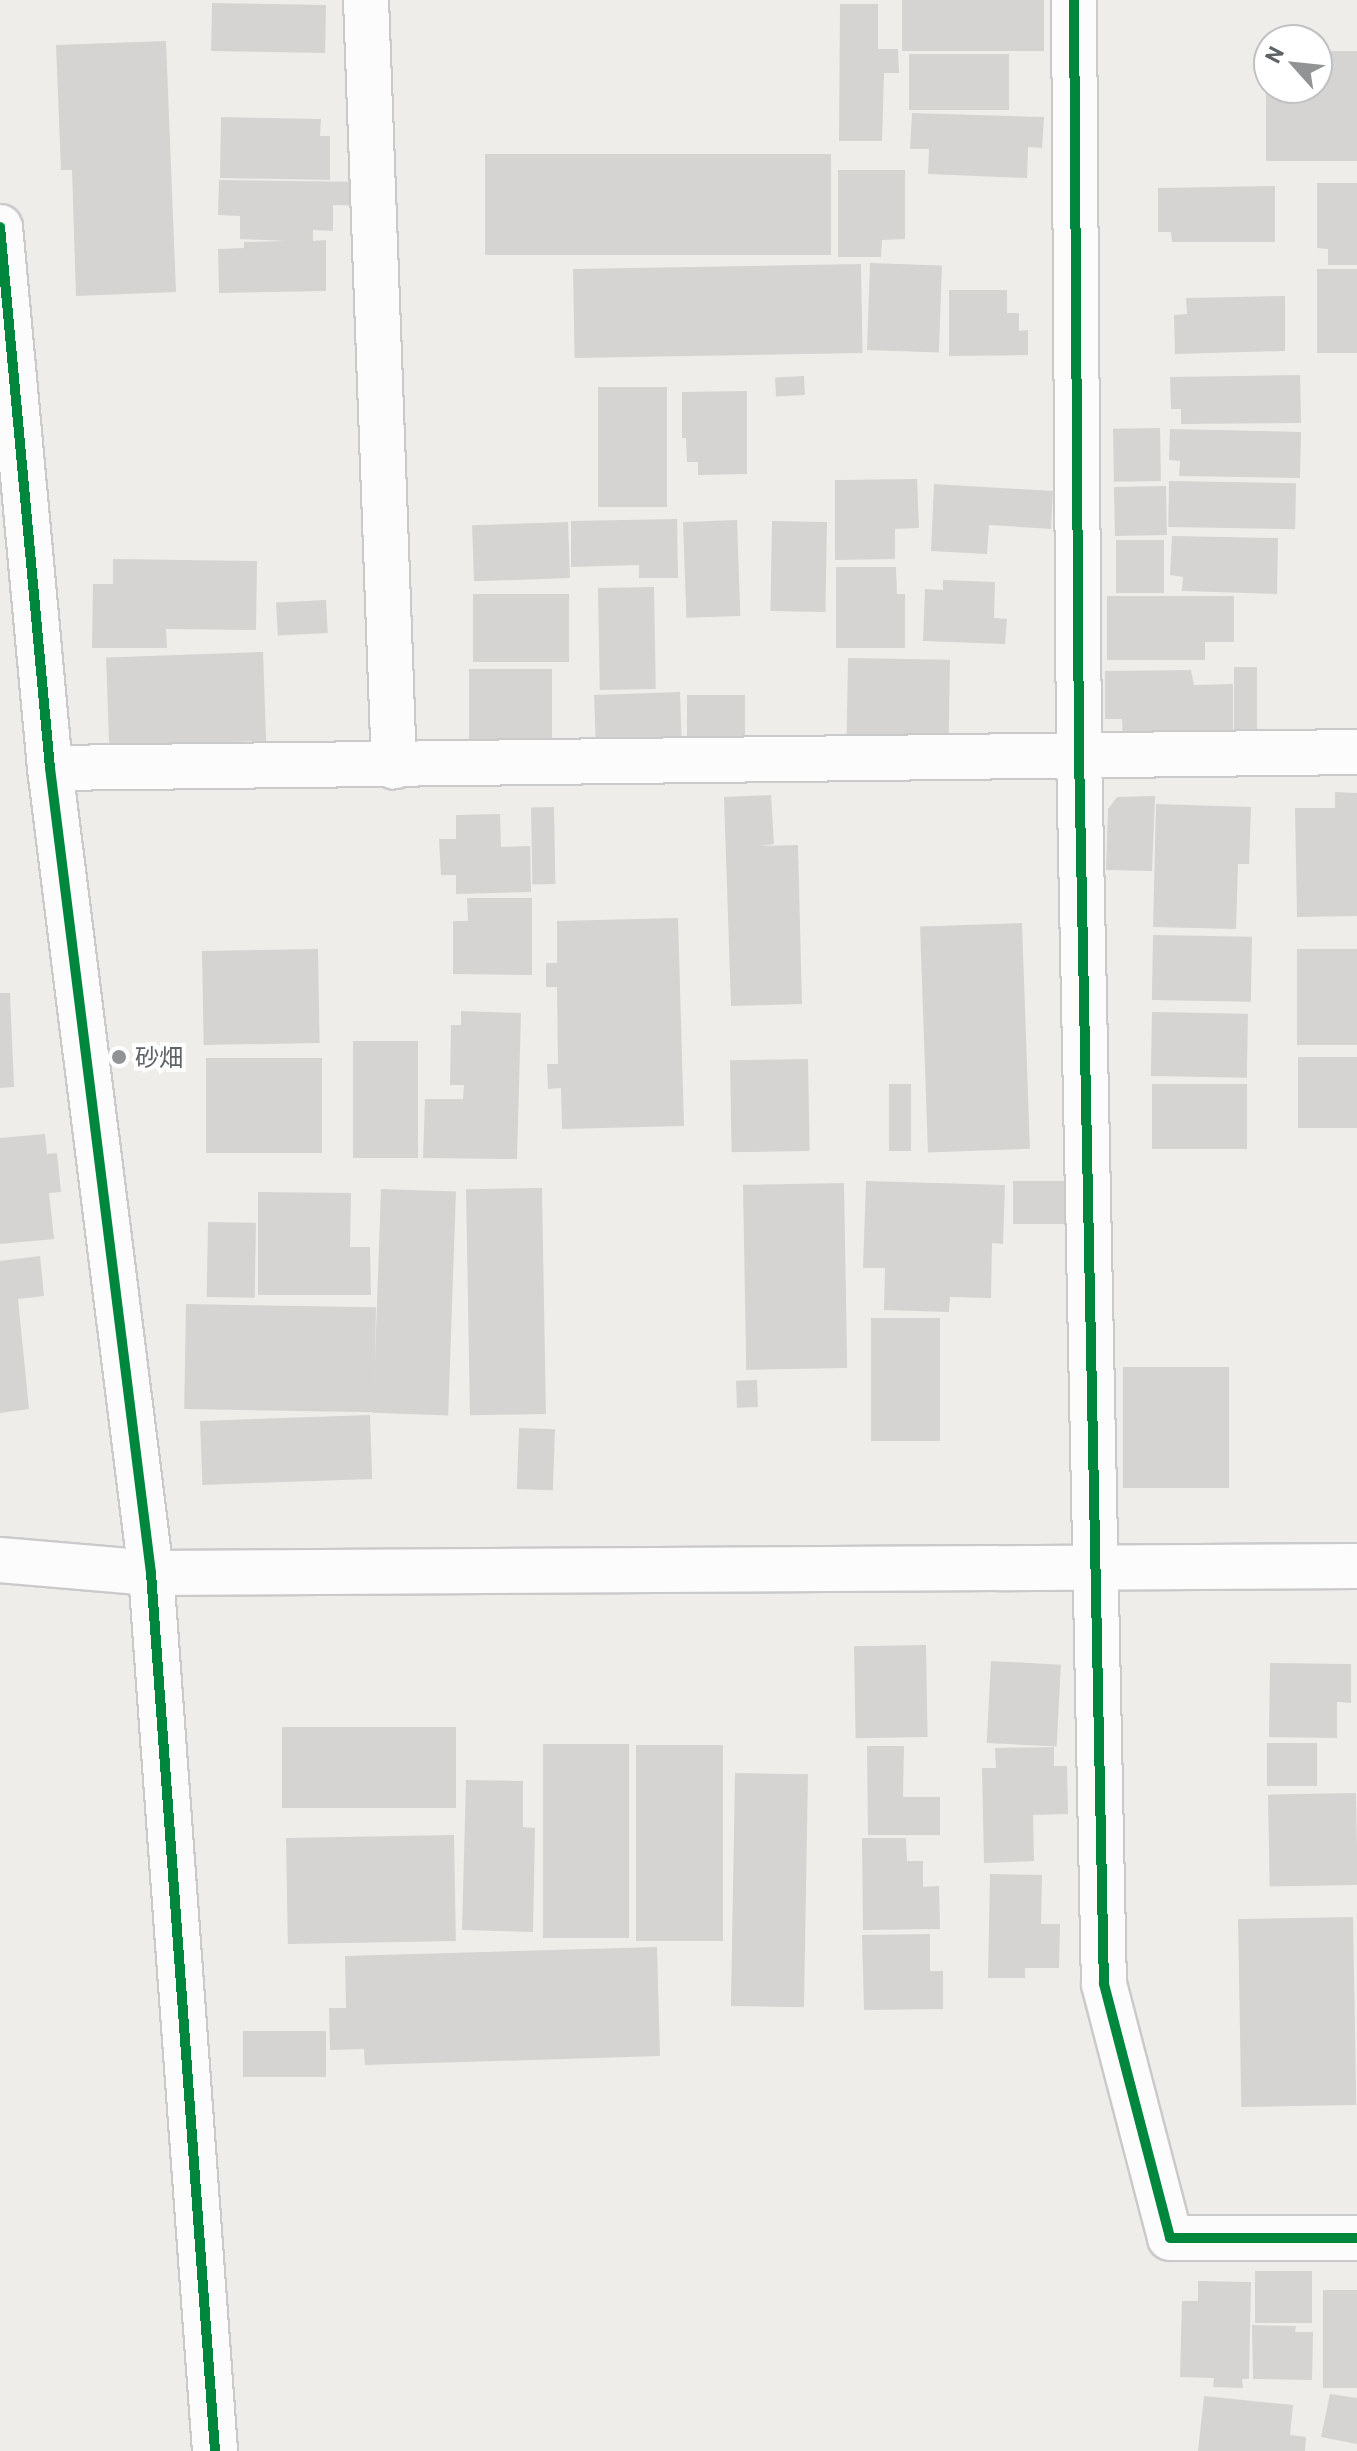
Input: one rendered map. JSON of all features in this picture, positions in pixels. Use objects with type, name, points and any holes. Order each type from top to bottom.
[{"type":"street","points":[[366,0],[394,766]]},
{"type":"street","points":[[1074,0],[1079,753],[1098,1570],[1104,1984],[1170,2238],[1357,2238]]},
{"type":"street","points":[[0,227],[50,768],[151,1573],[215,2451]]},
{"type":"street","points":[[50,768],[394,766],[1079,753],[1357,752]]},
{"type":"street","points":[[0,1560],[151,1573],[1098,1570],[1357,1566]]},
{"type":"building","points":[[902,0],[1044,0],[1044,51],[902,51]]},
{"type":"building","points":[[212,3],[326,5],[325,53],[211,51]]},
{"type":"building","points":[[840,4],[878,4],[878,49],[898,49],[899,73],[884,73],[882,141],[839,141]]},
{"type":"building","points":[[166,41],[176,292],[76,296],[72,170],[61,170],[56,45]]},
{"type":"building","points":[[1333,51],[1357,51],[1357,161],[1266,161],[1266,104],[1333,104]]},
{"type":"building","points":[[909,54],[1009,54],[1009,110],[909,110]]},
{"type":"building","points":[[912,113],[1044,117],[1042,148],[1028,147],[1027,178],[928,174],[929,149],[910,149]]},
{"type":"building","points":[[221,117],[321,119],[320,136],[330,136],[330,180],[220,178]]},
{"type":"building","points":[[485,154],[831,154],[831,255],[485,255]]},
{"type":"building","points":[[838,170],[905,170],[905,239],[882,240],[881,257],[838,257]]},
{"type":"building","points":[[219,180],[370,182],[370,206],[333,205],[333,231],[313,230],[313,241],[326,240],[326,291],[219,293],[218,249],[244,248],[244,242],[286,241],[240,239],[240,216],[218,215]]},
{"type":"building","points":[[1317,183],[1357,183],[1357,265],[1328,265],[1328,249],[1317,248]]},
{"type":"building","points":[[1275,186],[1275,242],[1172,242],[1171,232],[1158,232],[1158,188]]},
{"type":"building","points":[[870,263],[942,266],[939,352],[867,350]]},
{"type":"building","points":[[861,264],[863,353],[575,358],[573,269]]},
{"type":"building","points":[[1317,269],[1357,269],[1357,353],[1317,353]]},
{"type":"building","points":[[949,290],[1007,290],[1007,313],[1019,313],[1019,331],[1028,330],[1028,355],[949,356]]},
{"type":"building","points":[[1285,296],[1285,351],[1175,354],[1174,315],[1187,314],[1186,298]]},
{"type":"building","points":[[1300,375],[1301,423],[1181,424],[1181,409],[1171,409],[1170,377]]},
{"type":"building","points":[[804,376],[805,395],[776,396],[775,378]]},
{"type":"building","points":[[598,387],[667,387],[667,507],[598,507]]},
{"type":"building","points":[[747,391],[747,474],[698,475],[698,462],[687,462],[686,438],[682,438],[682,392]]},
{"type":"building","points":[[1160,428],[1161,481],[1114,482],[1113,429]]},
{"type":"building","points":[[1170,429],[1301,432],[1300,478],[1179,476],[1180,461],[1169,460]]},
{"type":"building","points":[[917,479],[919,528],[895,529],[895,559],[835,560],[835,480]]},
{"type":"building","points":[[1169,481],[1296,483],[1295,529],[1168,527]]},
{"type":"building","points":[[934,484],[1053,491],[1051,529],[989,525],[987,554],[931,551]]},
{"type":"building","points":[[1166,486],[1167,535],[1115,536],[1114,487]]},
{"type":"building","points":[[677,519],[678,578],[639,578],[639,565],[571,567],[571,521]]},
{"type":"building","points":[[737,520],[740,616],[686,618],[683,522]]},
{"type":"building","points":[[772,521],[827,522],[825,612],[770,611]]},
{"type":"building","points":[[568,522],[570,578],[474,581],[472,525]]},
{"type":"building","points":[[1172,536],[1278,538],[1277,594],[1182,591],[1183,577],[1170,575]]},
{"type":"building","points":[[1116,540],[1164,540],[1164,593],[1116,593]]},
{"type":"building","points":[[113,559],[257,561],[256,630],[166,629],[167,648],[92,648],[93,584],[113,584]]},
{"type":"building","points":[[836,567],[896,567],[897,594],[905,594],[905,648],[836,648]]},
{"type":"building","points":[[943,580],[995,582],[994,618],[1007,619],[1005,644],[923,641],[925,589],[943,590]]},
{"type":"building","points":[[654,587],[656,689],[600,690],[598,588]]},
{"type":"building","points":[[473,594],[569,594],[569,662],[473,662]]},
{"type":"building","points":[[1107,596],[1234,596],[1234,642],[1205,642],[1205,660],[1107,660]]},
{"type":"building","points":[[326,600],[328,633],[278,636],[276,603]]},
{"type":"building","points":[[263,652],[266,741],[109,746],[106,657]]},
{"type":"building","points":[[848,658],[950,660],[949,741],[847,739]]},
{"type":"building","points":[[1234,667],[1257,667],[1257,741],[1234,741]]},
{"type":"building","points":[[469,669],[552,669],[552,742],[469,742]]},
{"type":"building","points":[[1191,670],[1194,685],[1233,684],[1233,740],[1123,741],[1122,719],[1105,719],[1105,671]]},
{"type":"building","points":[[680,692],[682,745],[596,748],[594,695]]},
{"type":"building","points":[[687,695],[745,695],[745,747],[687,747]]},
{"type":"building","points":[[1335,792],[1357,793],[1357,916],[1297,917],[1295,808],[1335,808]]},
{"type":"building","points":[[771,795],[774,844],[761,846],[798,845],[802,1004],[731,1006],[724,797]]},
{"type":"building","points":[[1155,796],[1152,871],[1106,870],[1108,809],[1117,797]]},
{"type":"building","points":[[1156,804],[1251,807],[1249,864],[1238,864],[1236,929],[1153,927]]},
{"type":"building","points":[[531,807],[554,807],[555,884],[532,884]]},
{"type":"building","points":[[500,814],[501,847],[530,846],[531,892],[456,894],[456,875],[441,875],[439,839],[456,839],[456,815]]},
{"type":"building","points":[[467,898],[532,898],[532,975],[453,974],[453,921],[468,921]]},
{"type":"building","points":[[678,918],[684,1126],[562,1129],[561,1088],[548,1089],[547,1064],[558,1064],[557,987],[546,987],[546,963],[557,963],[557,921]]},
{"type":"building","points":[[1022,923],[1030,1149],[928,1152],[920,927]]},
{"type":"building","points":[[1153,935],[1252,937],[1251,1002],[1152,1000]]},
{"type":"building","points":[[318,949],[320,1043],[204,1045],[202,951]]},
{"type":"building","points":[[1297,949],[1357,949],[1357,1045],[1297,1045]]},
{"type":"building","points":[[0,993],[10,993],[14,1087],[0,1088]]},
{"type":"building","points":[[461,1011],[521,1013],[517,1159],[423,1158],[425,1099],[463,1099],[464,1085],[450,1085],[451,1025],[461,1025]]},
{"type":"building","points":[[1152,1012],[1248,1014],[1247,1078],[1151,1076]]},
{"type":"building","points":[[353,1041],[418,1041],[418,1158],[353,1158]]},
{"type":"building","points":[[1298,1057],[1357,1057],[1357,1128],[1298,1128]]},
{"type":"building","points":[[206,1058],[322,1058],[322,1153],[206,1153]]},
{"type":"building","points":[[808,1059],[810,1151],[732,1152],[730,1060]]},
{"type":"building","points":[[889,1084],[911,1084],[911,1151],[889,1151]]},
{"type":"building","points":[[1152,1084],[1247,1084],[1247,1149],[1152,1149]]},
{"type":"building","points":[[45,1134],[47,1154],[57,1153],[61,1192],[49,1193],[54,1239],[0,1244],[0,1138]]},
{"type":"building","points":[[866,1181],[1005,1185],[1003,1244],[992,1243],[991,1298],[950,1297],[949,1312],[884,1310],[885,1268],[863,1268]]},
{"type":"building","points":[[1013,1181],[1064,1181],[1064,1224],[1013,1224]]},
{"type":"building","points":[[844,1183],[847,1368],[746,1370],[743,1185]]},
{"type":"building","points":[[542,1188],[546,1414],[470,1415],[466,1189]]},
{"type":"building","points":[[381,1189],[456,1192],[448,1415],[373,1413]]},
{"type":"building","points":[[258,1192],[351,1193],[350,1247],[370,1247],[371,1295],[258,1295]]},
{"type":"building","points":[[208,1222],[256,1223],[255,1298],[207,1297]]},
{"type":"building","points":[[40,1256],[44,1296],[18,1299],[29,1409],[0,1413],[0,1261]]},
{"type":"building","points":[[186,1304],[376,1307],[374,1412],[184,1409]]},
{"type":"building","points":[[871,1318],[940,1318],[940,1441],[871,1441]]},
{"type":"building","points":[[1123,1367],[1229,1367],[1229,1488],[1123,1488]]},
{"type":"building","points":[[757,1380],[758,1407],[737,1408],[736,1381]]},
{"type":"building","points":[[370,1415],[372,1479],[202,1485],[200,1421]]},
{"type":"building","points":[[519,1428],[555,1429],[553,1490],[517,1489]]},
{"type":"building","points":[[926,1645],[928,1737],[856,1738],[854,1646]]},
{"type":"building","points":[[991,1661],[1061,1665],[1057,1747],[987,1743]]},
{"type":"building","points":[[1270,1663],[1351,1664],[1351,1703],[1337,1702],[1337,1738],[1269,1737]]},
{"type":"building","points":[[282,1727],[456,1727],[456,1808],[282,1808]]},
{"type":"building","points":[[1267,1743],[1317,1743],[1317,1786],[1267,1786]]},
{"type":"building","points":[[543,1744],[629,1744],[629,1938],[543,1938]]},
{"type":"building","points":[[636,1745],[723,1745],[723,1941],[636,1941]]},
{"type":"building","points":[[867,1746],[904,1746],[903,1797],[940,1797],[940,1835],[868,1835]]},
{"type":"building","points":[[1054,1747],[1054,1766],[1067,1766],[1068,1814],[1033,1815],[1034,1861],[984,1863],[982,1768],[996,1768],[995,1748]]},
{"type":"building","points":[[735,1773],[808,1774],[804,2007],[731,2006]]},
{"type":"building","points":[[466,1780],[523,1781],[523,1827],[535,1828],[533,1932],[462,1930]]},
{"type":"building","points":[[1356,1793],[1357,1885],[1270,1887],[1268,1795]]},
{"type":"building","points":[[454,1835],[456,1941],[288,1944],[286,1838]]},
{"type":"building","points":[[862,1838],[906,1838],[907,1861],[923,1861],[923,1887],[939,1886],[940,1929],[863,1930]]},
{"type":"building","points":[[990,1874],[1042,1875],[1041,1924],[1060,1924],[1059,1968],[1025,1968],[1025,1978],[988,1978]]},
{"type":"building","points":[[1353,1917],[1356,2105],[1241,2107],[1238,1919]]},
{"type":"building","points":[[930,1934],[930,1971],[943,1971],[943,2009],[864,2010],[862,1935]]},
{"type":"building","points":[[657,1947],[660,2056],[365,2065],[364,2049],[330,2050],[329,2008],[346,2008],[345,1956]]},
{"type":"building","points":[[243,2031],[326,2031],[326,2077],[243,2077]]},
{"type":"building","points":[[1255,2271],[1312,2271],[1312,2323],[1255,2323]]},
{"type":"building","points":[[1198,2281],[1251,2282],[1249,2379],[1242,2379],[1243,2388],[1213,2387],[1214,2378],[1180,2377],[1182,2301],[1198,2301]]},
{"type":"building","points":[[1323,2290],[1357,2290],[1357,2388],[1323,2388]]},
{"type":"building","points":[[1252,2325],[1296,2326],[1295,2332],[1313,2332],[1312,2380],[1253,2379]]},
{"type":"building","points":[[1330,2394],[1357,2398],[1357,2444],[1321,2437]]},
{"type":"building","points":[[1204,2396],[1293,2405],[1290,2435],[1306,2437],[1305,2451],[1198,2451]]},
{"type":"cycle path","points":[[1074,0],[1079,753],[1104,1984],[1170,2238],[1357,2238]]},
{"type":"cycle path","points":[[0,227],[50,768],[151,1573],[215,2451]]},
{"type":"place","name":"砂畑","points":[[119,1057]]}]
